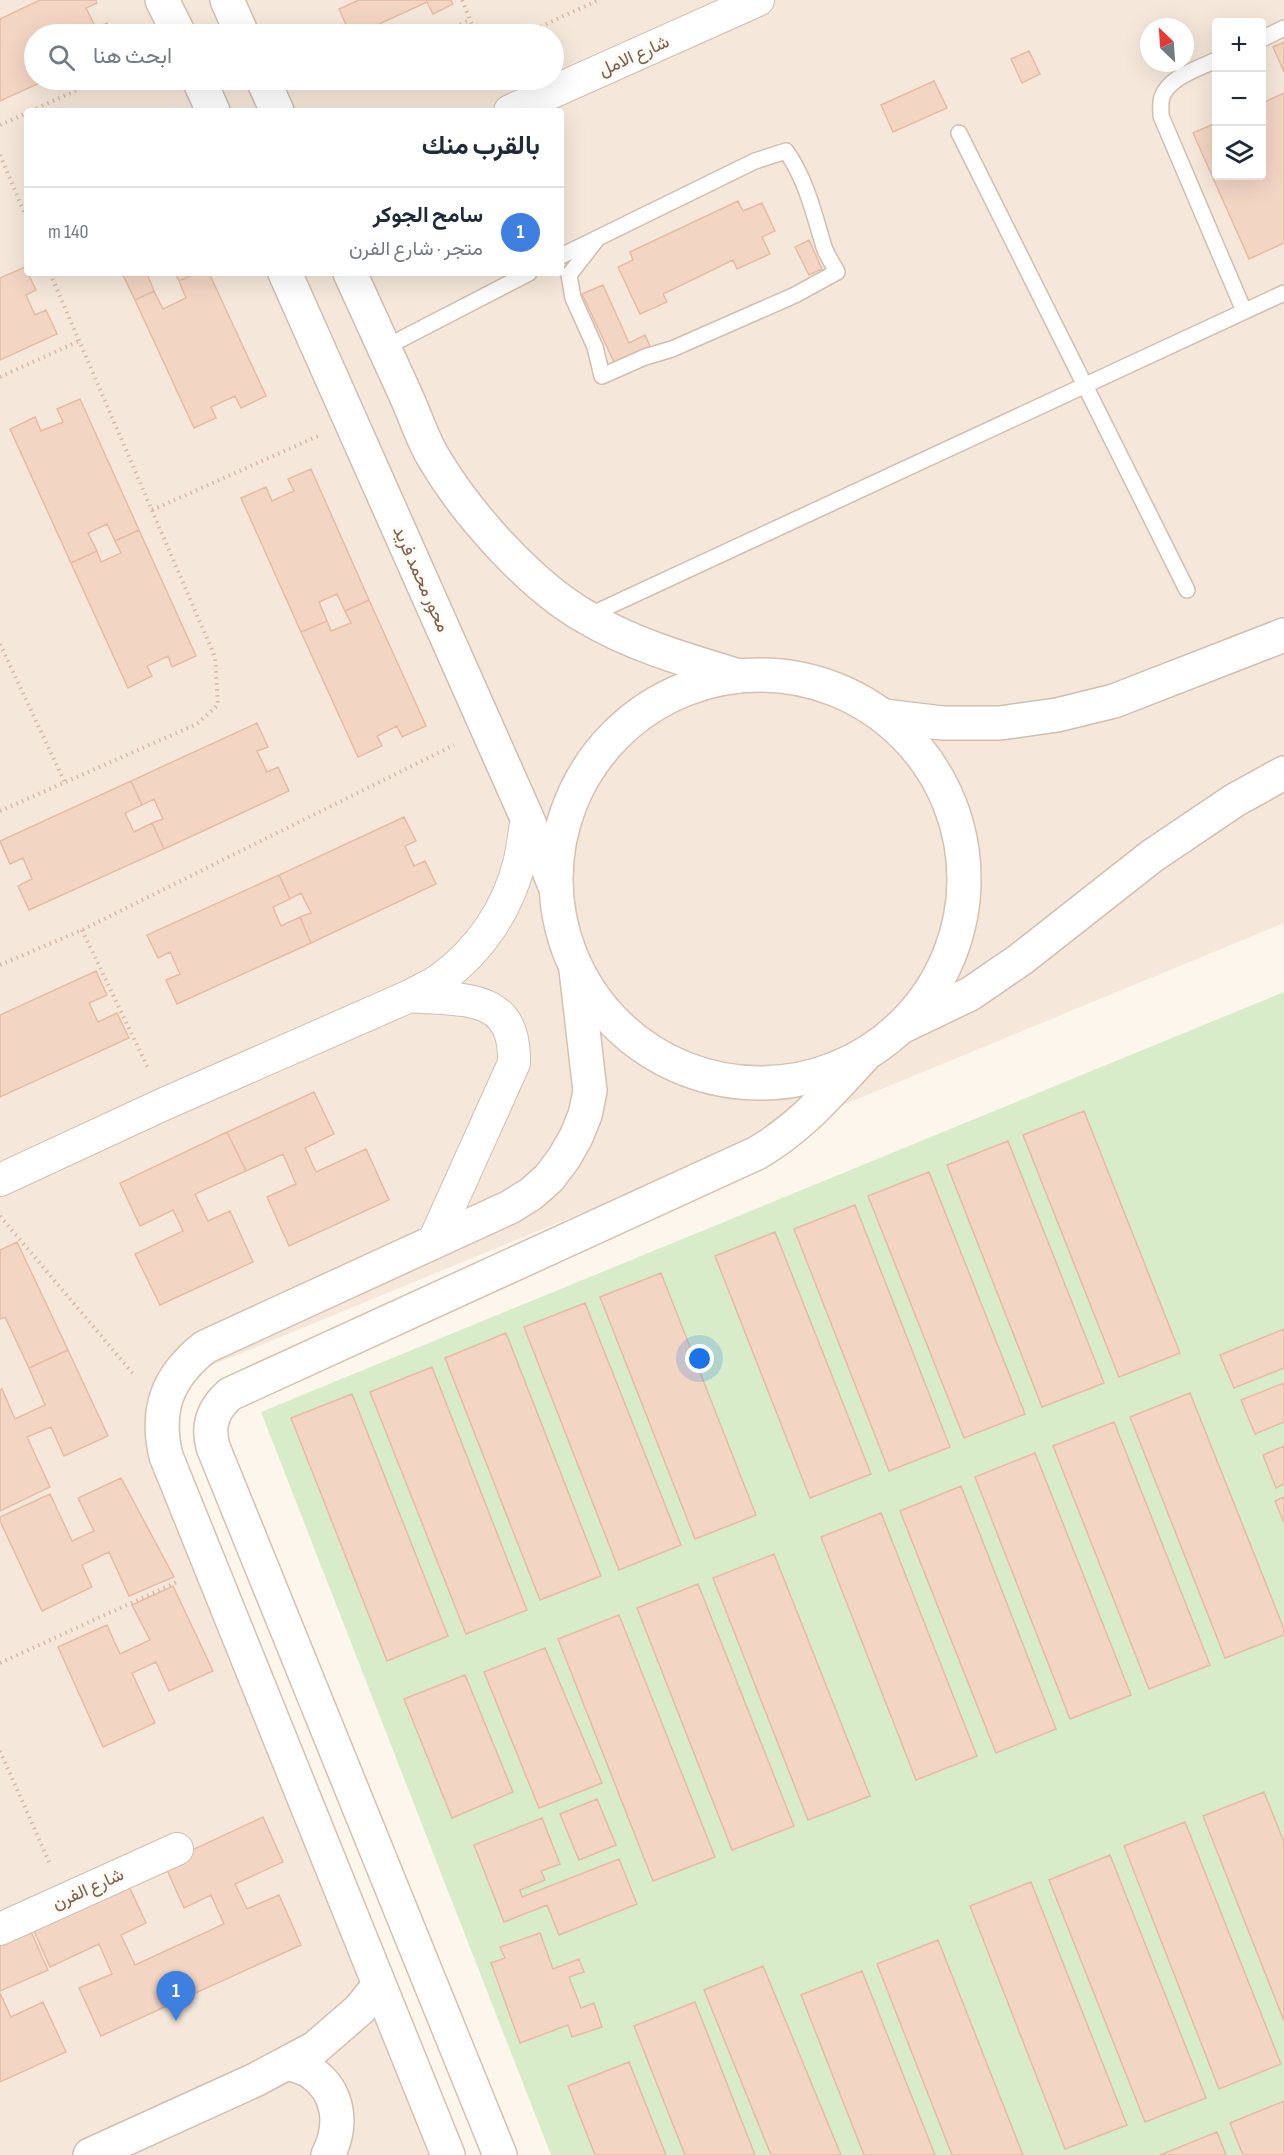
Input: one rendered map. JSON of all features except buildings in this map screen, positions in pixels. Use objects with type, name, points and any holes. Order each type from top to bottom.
[{"type":"main road","points":[[162,0],[173,24]]},
{"type":"main road","points":[[227,0],[238,24]]},
{"type":"main road","points":[[204,90],[212,108]]},
{"type":"main road","points":[[268,90],[276,108]]},
{"type":"main road","name":"محور محمد فريد","points":[[286,276],[555,886]]},
{"type":"main road","points":[[351,276],[434,459],[460,497],[489,533],[520,565],[560,599],[586,617],[662,653],[739,676]]},
{"type":"main road","points":[[884,716],[942,723],[1000,723],[1057,715],[1114,701],[1284,635]]},
{"type":"main road","points":[[866,1054],[826,1072],[776,1083],[724,1080],[676,1066],[632,1039],[600,1008],[576,970],[561,928],[555,886],[555,864],[562,824],[577,787],[599,753],[628,723],[662,700],[699,684],[739,676],[778,675],[816,682],[852,696],[884,716],[920,751],[947,794],[962,843],[965,893],[955,943],[933,988],[901,1027]]},
{"type":"main road","points":[[500,2155],[213,1447],[210,1423],[215,1412],[230,1394],[757,1153],[781,1139],[802,1122],[866,1054],[901,1027],[970,994],[1021,959],[1152,856],[1234,800],[1284,773]]},
{"type":"main road","points":[[448,2155],[166,1456],[162,1441],[163,1409],[177,1374],[189,1359],[205,1347],[510,1207],[531,1194],[549,1178],[576,1137],[585,1115],[590,1091],[576,970]]},
{"type":"main road","points":[[90,2155],[315,2049],[360,2008],[379,1985]]},
{"type":"main road","points":[[289,2063],[310,2071],[325,2085],[335,2102],[338,2122],[335,2142],[328,2155]]},
{"type":"street","name":"شارع الامل","points":[[564,85],[724,7],[758,0]]},
{"type":"street","name":"شارع الامل","points":[[516,108],[553,90]]},
{"type":"street","points":[[0,1179],[410,996],[441,979],[468,956],[491,928],[508,898],[519,864],[527,818]]},
{"type":"street","points":[[410,996],[480,1002],[497,1012],[509,1026],[515,1044],[514,1063],[433,1243]]},
{"type":"street","name":"شارع الفرن","points":[[0,1929],[177,1849]]},
{"type":"lane","points":[[1266,37],[1284,28]]},
{"type":"lane","points":[[1212,62],[1181,77],[1167,87],[1161,99],[1161,116],[1244,311]]},
{"type":"lane","points":[[959,133],[1187,590]]},
{"type":"lane","points":[[564,255],[755,161],[786,150],[796,164],[816,217],[825,249],[837,272],[795,295],[734,322],[602,376],[595,347],[573,298],[569,275],[597,240]]},
{"type":"lane","points":[[384,348],[522,276]]},
{"type":"lane","points":[[586,617],[1284,292]]},
{"type":"path","points":[[462,0],[472,24]]},
{"type":"path","points":[[546,24],[599,0]]},
{"type":"path","points":[[461,24],[470,20]]},
{"type":"path","points":[[38,108],[77,90]]},
{"type":"path","points":[[0,125],[24,114]]},
{"type":"path","points":[[0,155],[24,212]]},
{"type":"path","points":[[0,811],[197,724],[218,705],[215,657],[51,276]]},
{"type":"path","points":[[0,377],[79,341]]},
{"type":"path","points":[[152,510],[351,421]]},
{"type":"path","points":[[0,644],[2,653],[65,783]]},
{"type":"path","points":[[0,965],[82,930],[487,729]]},
{"type":"path","points":[[82,930],[164,1104]]},
{"type":"path","points":[[0,1216],[163,1409]]},
{"type":"path","points":[[0,1663],[210,1567]]},
{"type":"path","points":[[0,1752],[66,1899]]},
{"type":"shaded area","points":[[0,0],[1284,0],[1284,923],[208,1367],[177,1395],[167,1427],[462,2155],[0,2155]]},
{"type":"green space","points":[[1284,992],[1284,2155],[551,2155],[261,1412]]},
{"type":"place","name":"سامح الجوكر","points":[[176,2021]]}]
